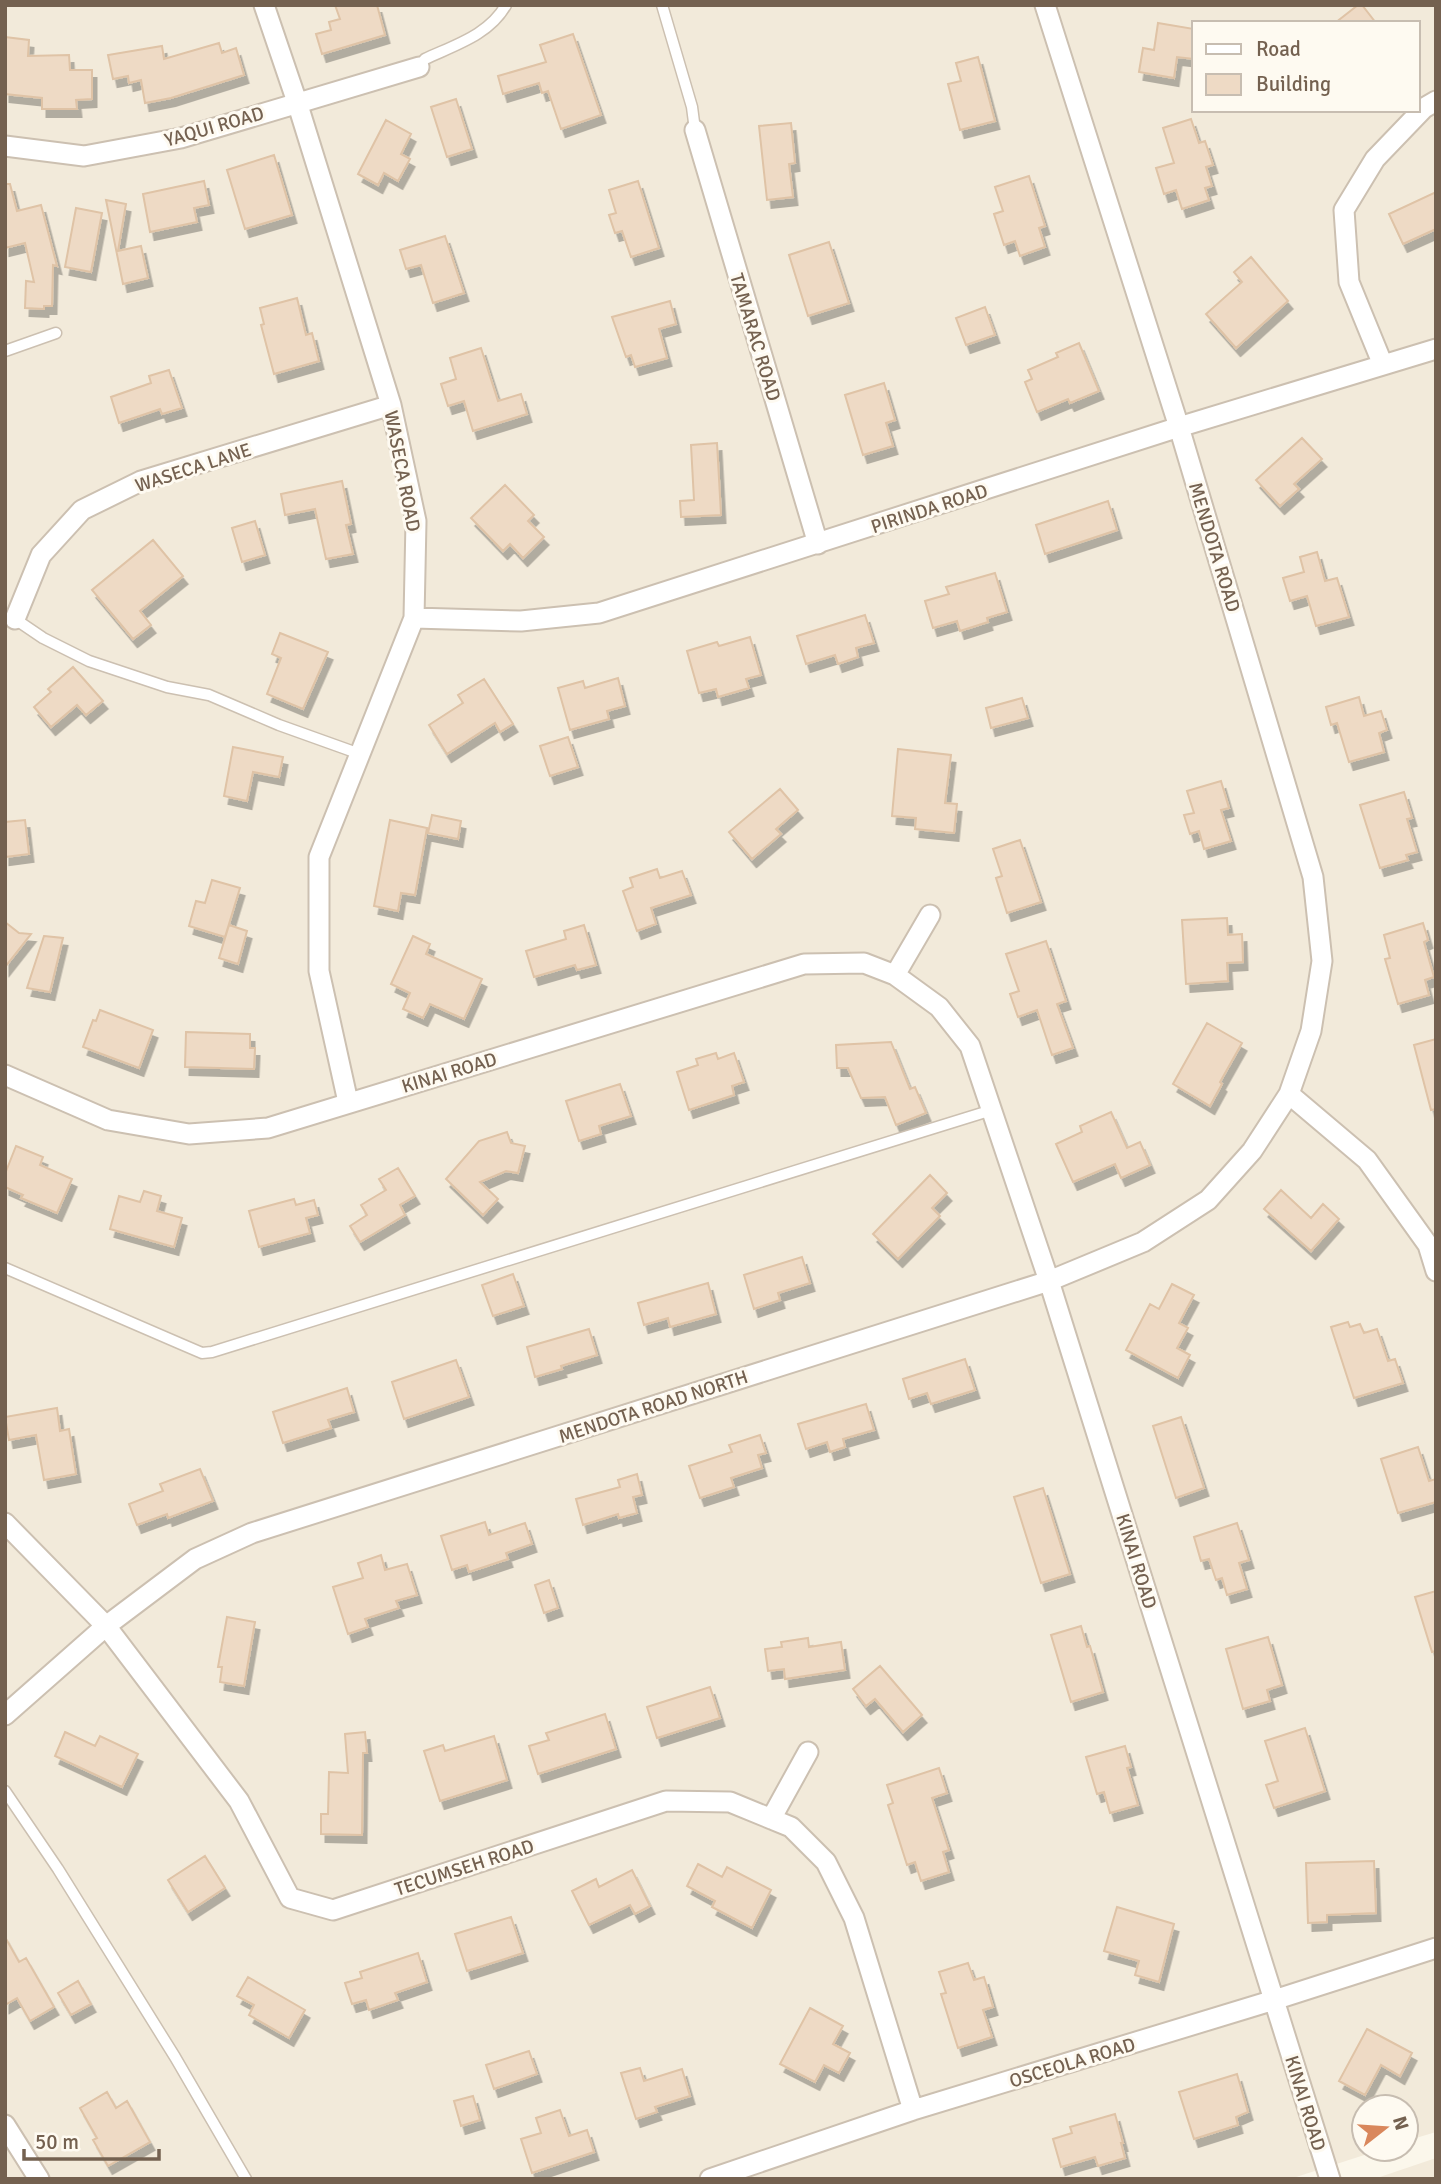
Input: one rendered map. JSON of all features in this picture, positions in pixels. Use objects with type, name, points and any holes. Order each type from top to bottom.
[{"type":"street","name":"WASECA ROAD","points":[[264,5],[391,405],[416,521],[414,618],[319,857],[319,971],[348,1102]]},
{"type":"street","name":"MENDOTA ROAD","points":[[1045,5],[1179,428],[1313,877],[1322,961],[1311,1031],[1289,1094]]},
{"type":"street","name":"YAQUI ROAD","points":[[5,146],[84,156],[181,138],[419,66]]},
{"type":"street","points":[[1383,365],[1349,282],[1344,210],[1375,159],[1424,108],[1436,101]]},
{"type":"street","name":"TAMARAC ROAD","points":[[695,130],[818,544]]},
{"type":"street","name":"PIRINDA ROAD","points":[[414,618],[521,621],[599,613],[1436,349]]},
{"type":"street","name":"WASECA LANE","points":[[15,620],[41,555],[82,510],[141,481],[391,405]]},
{"type":"street","points":[[894,975],[930,915]]},
{"type":"street","name":"KINAI ROAD","points":[[5,1076],[108,1120],[189,1133],[268,1128],[804,964],[863,963],[894,975],[939,1007],[970,1045],[992,1110],[1049,1281],[1330,2179]]},
{"type":"street","points":[[1289,1094],[1367,1160],[1428,1245],[1436,1271]]},
{"type":"street","name":"MENDOTA ROAD NORTH","points":[[5,1715],[106,1626],[195,1559],[252,1533],[1049,1281],[1143,1242],[1208,1200],[1252,1151],[1289,1094]]},
{"type":"street","name":"TECUMSEH ROAD","points":[[5,1523],[106,1626],[239,1801],[290,1898],[333,1910],[666,1801],[730,1801],[790,1827],[826,1862],[854,1918],[913,2110]]},
{"type":"street","points":[[771,1819],[808,1752]]},
{"type":"street","name":"OSCEOLA ROAD","points":[[710,2179],[913,2110],[1436,1948]]},
{"type":"street","points":[[5,2125],[39,2179]]},
{"type":"lane","points":[[419,66],[425,59],[484,31],[506,5]]},
{"type":"lane","points":[[662,5],[692,107],[695,130]]},
{"type":"lane","points":[[5,351],[56,333]]},
{"type":"lane","points":[[15,620],[43,638],[89,661],[167,687],[209,695],[360,754]]},
{"type":"lane","points":[[5,1268],[202,1353],[212,1352],[992,1110]]},
{"type":"lane","points":[[5,1791],[65,1880],[246,2179]]},
{"type":"shaded area","points":[[5,5],[1436,5],[1436,2132],[1420,2137],[1420,2093],[1350,2093],[1350,2160],[1290,2179],[5,2179]]},
{"type":"shaded area","points":[[1436,2158],[1436,2179],[1374,2179]]},
{"type":"building","points":[[335,5],[377,5],[385,35],[322,54],[316,34],[331,30],[329,22],[340,19]]},
{"type":"building","points":[[1358,5],[1362,5],[1374,21],[1338,21]]},
{"type":"building","points":[[1158,23],[1192,29],[1192,59],[1177,57],[1174,78],[1139,72],[1143,48],[1154,50]]},
{"type":"building","points":[[573,34],[601,115],[561,129],[548,91],[542,93],[539,83],[503,94],[498,76],[546,62],[540,45]]},
{"type":"building","points":[[5,37],[29,40],[28,56],[69,55],[70,70],[92,70],[92,99],[76,100],[77,109],[42,109],[42,98],[5,94]]},
{"type":"building","points":[[219,43],[222,53],[236,48],[244,75],[171,98],[145,103],[141,80],[129,83],[128,76],[113,79],[108,55],[162,46],[164,59]]},
{"type":"building","points":[[978,57],[995,121],[960,130],[948,84],[961,81],[956,63]]},
{"type":"building","points":[[456,99],[472,149],[447,157],[431,107]]},
{"type":"building","points":[[1191,119],[1199,143],[1205,141],[1213,165],[1206,167],[1212,186],[1205,188],[1209,200],[1182,209],[1176,190],[1164,194],[1156,168],[1174,163],[1163,128]]},
{"type":"building","points":[[386,120],[411,134],[401,154],[410,159],[398,181],[384,173],[378,185],[358,174]]},
{"type":"building","points":[[791,123],[795,163],[789,164],[793,197],[767,200],[759,126]]},
{"type":"building","points":[[274,155],[292,215],[245,229],[227,170]]},
{"type":"building","points":[[1029,176],[1045,226],[1039,228],[1045,247],[1020,256],[1015,241],[1004,245],[994,214],[1003,211],[995,187]]},
{"type":"building","points":[[204,181],[209,205],[194,208],[197,222],[150,232],[143,194]]},
{"type":"building","points":[[638,181],[659,248],[631,257],[622,231],[615,233],[609,215],[616,213],[609,190]]},
{"type":"building","points":[[5,184],[10,184],[17,211],[41,205],[57,266],[53,265],[52,306],[44,306],[44,309],[25,308],[26,281],[34,282],[25,243],[5,248]]},
{"type":"building","points":[[1436,192],[1436,229],[1403,244],[1389,214]]},
{"type":"building","points":[[106,200],[126,204],[118,251],[141,246],[148,278],[123,284]]},
{"type":"building","points":[[76,208],[102,213],[91,272],[65,267]]},
{"type":"building","points":[[445,236],[464,293],[433,303],[421,265],[406,269],[400,250]]},
{"type":"building","points":[[829,242],[849,303],[808,316],[789,255]]},
{"type":"building","points":[[1251,257],[1288,301],[1236,348],[1206,314],[1242,282],[1234,272]]},
{"type":"building","points":[[297,298],[306,335],[312,333],[319,361],[274,374],[261,325],[264,324],[260,308]]},
{"type":"building","points":[[670,301],[676,324],[659,329],[667,358],[635,367],[631,355],[626,357],[612,317]]},
{"type":"building","points":[[985,307],[995,335],[966,345],[956,318]]},
{"type":"building","points":[[1079,343],[1099,391],[1070,403],[1068,399],[1037,412],[1025,382],[1032,379],[1028,370],[1058,357],[1056,353]]},
{"type":"building","points":[[481,348],[498,401],[521,394],[527,414],[473,431],[464,401],[448,406],[441,384],[456,379],[450,358]]},
{"type":"building","points":[[169,370],[182,408],[162,414],[160,409],[119,423],[111,397],[151,383],[149,376]]},
{"type":"building","points":[[884,383],[895,420],[886,423],[893,446],[863,455],[845,395]]},
{"type":"building","points":[[1302,438],[1322,459],[1294,484],[1299,489],[1280,506],[1256,480]]},
{"type":"building","points":[[717,443],[721,515],[681,517],[680,501],[694,500],[691,445]]},
{"type":"building","points":[[342,481],[351,524],[346,525],[353,554],[326,559],[315,509],[285,515],[281,494]]},
{"type":"building","points":[[505,485],[534,515],[528,521],[544,537],[523,558],[510,544],[503,551],[471,518]]},
{"type":"building","points":[[1108,501],[1117,530],[1045,554],[1036,525]]},
{"type":"building","points":[[255,521],[265,555],[242,562],[232,528]]},
{"type":"building","points":[[153,540],[183,576],[140,611],[151,625],[133,639],[92,590]]},
{"type":"building","points":[[1317,552],[1325,581],[1337,578],[1349,617],[1316,626],[1307,596],[1290,601],[1283,578],[1304,572],[1300,557]]},
{"type":"building","points":[[995,573],[1007,612],[987,618],[988,622],[960,631],[957,621],[933,628],[925,601],[949,594],[946,587]]},
{"type":"building","points":[[865,615],[874,643],[856,648],[858,657],[838,664],[835,655],[806,664],[797,636]]},
{"type":"building","points":[[280,633],[328,652],[303,709],[267,694],[281,658],[272,654]]},
{"type":"building","points":[[750,637],[761,675],[746,679],[749,688],[718,697],[716,689],[699,693],[687,651],[717,642],[719,646]]},
{"type":"building","points":[[73,667],[103,701],[86,715],[77,705],[51,727],[34,707],[51,692],[48,689]]},
{"type":"building","points":[[618,678],[625,706],[607,711],[609,719],[570,730],[558,688],[583,681],[585,688]]},
{"type":"building","points":[[484,679],[513,724],[500,732],[495,723],[447,754],[429,725],[463,703],[458,695]]},
{"type":"building","points":[[1359,697],[1364,716],[1381,711],[1387,730],[1379,733],[1384,752],[1349,762],[1337,723],[1331,725],[1326,707]]},
{"type":"building","points":[[1022,698],[1028,718],[991,728],[986,708]]},
{"type":"building","points":[[568,737],[578,767],[550,776],[540,746]]},
{"type":"building","points":[[233,747],[283,757],[279,777],[253,772],[247,801],[224,796]]},
{"type":"building","points":[[898,749],[951,755],[945,803],[957,804],[954,833],[915,829],[916,818],[892,816]]},
{"type":"building","points":[[1221,781],[1229,808],[1221,810],[1231,841],[1204,849],[1199,831],[1190,834],[1184,815],[1194,813],[1187,791]]},
{"type":"building","points":[[780,789],[798,810],[776,829],[781,834],[752,859],[729,832]]},
{"type":"building","points":[[1404,792],[1412,818],[1407,819],[1417,852],[1406,855],[1408,860],[1380,868],[1360,805]]},
{"type":"building","points":[[432,815],[461,821],[458,839],[428,833]]},
{"type":"building","points":[[25,820],[29,854],[5,857],[5,822]]},
{"type":"building","points":[[390,820],[427,828],[415,895],[401,893],[398,911],[374,906]]},
{"type":"building","points":[[1020,840],[1041,902],[1007,913],[996,878],[1002,876],[993,849]]},
{"type":"building","points":[[657,869],[660,878],[682,871],[691,895],[651,908],[656,924],[637,931],[623,891],[633,887],[630,878]]},
{"type":"building","points":[[212,880],[240,888],[225,937],[189,926],[196,901],[205,903]]},
{"type":"building","points":[[1227,918],[1228,935],[1242,934],[1243,962],[1227,963],[1228,981],[1186,984],[1182,920]]},
{"type":"building","points":[[5,922],[19,933],[31,934],[5,967]]},
{"type":"building","points":[[1423,923],[1428,940],[1424,942],[1434,977],[1425,980],[1429,995],[1398,1004],[1385,959],[1390,958],[1384,935]]},
{"type":"building","points":[[229,925],[247,931],[238,964],[219,958]]},
{"type":"building","points":[[584,925],[596,965],[577,970],[575,965],[534,977],[526,951],[566,939],[564,931]]},
{"type":"building","points":[[44,936],[63,938],[50,992],[27,988]]},
{"type":"building","points":[[413,936],[430,944],[426,954],[482,979],[464,1019],[430,1004],[423,1018],[403,1009],[410,993],[391,984]]},
{"type":"building","points":[[1046,941],[1066,1001],[1057,1004],[1073,1048],[1052,1055],[1037,1010],[1018,1017],[1010,994],[1019,991],[1006,954]]},
{"type":"building","points":[[100,1010],[153,1030],[139,1068],[83,1047],[93,1020],[96,1021]]},
{"type":"building","points":[[1207,1023],[1242,1043],[1210,1106],[1173,1084]]},
{"type":"building","points":[[186,1032],[250,1034],[250,1048],[255,1048],[254,1069],[185,1067]]},
{"type":"building","points":[[1436,1039],[1436,1109],[1431,1110],[1414,1045]]},
{"type":"building","points":[[891,1042],[910,1089],[915,1087],[926,1113],[896,1125],[885,1097],[861,1098],[848,1068],[837,1068],[836,1045]]},
{"type":"building","points":[[716,1053],[718,1059],[734,1053],[744,1082],[732,1086],[734,1095],[689,1110],[677,1072],[698,1065],[696,1059]]},
{"type":"building","points":[[620,1084],[631,1116],[599,1126],[601,1134],[579,1141],[566,1101]]},
{"type":"building","points":[[1111,1112],[1127,1148],[1140,1142],[1150,1165],[1121,1178],[1115,1164],[1073,1182],[1056,1144],[1082,1132],[1080,1126]]},
{"type":"building","points":[[507,1132],[511,1143],[525,1146],[518,1173],[506,1171],[480,1182],[498,1199],[483,1215],[446,1179],[479,1141]]},
{"type":"building","points":[[16,1146],[43,1157],[40,1165],[72,1179],[57,1213],[21,1198],[23,1195],[5,1187],[5,1174]]},
{"type":"building","points":[[398,1168],[415,1196],[400,1205],[405,1215],[360,1242],[350,1226],[367,1215],[361,1205],[386,1190],[379,1179]]},
{"type":"building","points":[[930,1175],[947,1193],[932,1208],[940,1216],[898,1259],[873,1234]]},
{"type":"building","points":[[1281,1190],[1311,1218],[1323,1204],[1339,1219],[1311,1251],[1264,1209]]},
{"type":"building","points":[[144,1191],[161,1196],[157,1211],[182,1218],[174,1247],[110,1229],[119,1196],[140,1202]]},
{"type":"building","points":[[294,1199],[296,1205],[314,1200],[318,1215],[306,1218],[310,1233],[259,1247],[249,1211]]},
{"type":"building","points":[[802,1257],[810,1283],[778,1293],[780,1300],[754,1309],[744,1275]]},
{"type":"building","points":[[513,1274],[524,1306],[493,1316],[482,1285]]},
{"type":"building","points":[[708,1283],[716,1314],[670,1327],[668,1318],[644,1325],[638,1303]]},
{"type":"building","points":[[1172,1284],[1194,1295],[1179,1323],[1188,1328],[1177,1348],[1190,1355],[1178,1378],[1126,1350],[1150,1304],[1159,1309]]},
{"type":"building","points":[[1348,1322],[1350,1327],[1360,1324],[1364,1333],[1377,1329],[1388,1361],[1395,1359],[1403,1383],[1354,1398],[1331,1327]]},
{"type":"building","points":[[589,1329],[597,1355],[535,1377],[527,1347]]},
{"type":"building","points":[[965,1359],[975,1390],[931,1404],[927,1393],[909,1399],[903,1379]]},
{"type":"building","points":[[456,1360],[469,1397],[404,1419],[392,1382]]},
{"type":"building","points":[[347,1388],[354,1412],[328,1420],[331,1428],[283,1443],[273,1412]]},
{"type":"building","points":[[866,1404],[874,1430],[843,1439],[845,1447],[830,1452],[827,1442],[806,1449],[798,1424]]},
{"type":"building","points":[[57,1408],[60,1431],[69,1429],[76,1474],[44,1480],[36,1435],[9,1440],[5,1417]]},
{"type":"building","points":[[1181,1417],[1204,1488],[1176,1498],[1153,1426]]},
{"type":"building","points":[[760,1435],[766,1453],[758,1455],[762,1468],[731,1478],[734,1487],[700,1498],[689,1466],[732,1452],[729,1445]]},
{"type":"building","points":[[1418,1447],[1429,1481],[1436,1479],[1436,1502],[1398,1513],[1381,1459]]},
{"type":"building","points":[[200,1469],[213,1501],[168,1518],[167,1514],[137,1525],[129,1504],[163,1491],[160,1484]]},
{"type":"building","points":[[637,1474],[642,1495],[633,1497],[637,1513],[619,1518],[618,1514],[583,1525],[576,1499],[620,1487],[618,1480]]},
{"type":"building","points":[[1043,1488],[1070,1574],[1041,1583],[1014,1497]]},
{"type":"building","points":[[485,1522],[489,1535],[525,1523],[532,1544],[506,1553],[508,1559],[469,1572],[467,1565],[452,1570],[441,1536]]},
{"type":"building","points":[[1237,1523],[1249,1560],[1239,1563],[1247,1589],[1227,1595],[1222,1578],[1216,1580],[1209,1559],[1201,1561],[1194,1537]]},
{"type":"building","points":[[381,1555],[385,1570],[407,1564],[417,1595],[396,1601],[399,1608],[365,1619],[368,1627],[348,1634],[333,1587],[363,1578],[358,1563]]},
{"type":"building","points":[[549,1580],[558,1608],[544,1613],[535,1585]]},
{"type":"building","points":[[1436,1591],[1436,1651],[1432,1652],[1415,1597]]},
{"type":"building","points":[[227,1617],[255,1622],[244,1686],[220,1682],[222,1667],[218,1667]]},
{"type":"building","points":[[1081,1626],[1087,1647],[1090,1646],[1103,1692],[1071,1702],[1051,1635]]},
{"type":"building","points":[[1268,1637],[1282,1685],[1267,1690],[1270,1701],[1243,1709],[1226,1649]]},
{"type":"building","points":[[808,1638],[809,1647],[841,1642],[845,1670],[785,1679],[784,1669],[768,1671],[765,1649],[782,1647],[781,1642]]},
{"type":"building","points":[[880,1666],[922,1715],[903,1732],[875,1699],[866,1706],[853,1689]]},
{"type":"building","points":[[710,1687],[720,1718],[657,1738],[647,1707]]},
{"type":"building","points":[[605,1714],[616,1749],[538,1774],[529,1746],[549,1740],[546,1733]]},
{"type":"building","points":[[1305,1728],[1325,1791],[1274,1808],[1266,1785],[1278,1781],[1265,1741]]},
{"type":"building","points":[[65,1732],[95,1746],[100,1736],[138,1754],[122,1787],[55,1756]]},
{"type":"building","points":[[365,1732],[367,1753],[363,1753],[362,1835],[321,1834],[321,1814],[328,1814],[329,1772],[348,1773],[345,1734]]},
{"type":"building","points":[[494,1736],[507,1780],[440,1801],[424,1751],[443,1745],[445,1751]]},
{"type":"building","points":[[1125,1746],[1131,1767],[1127,1768],[1138,1805],[1110,1813],[1104,1792],[1097,1794],[1086,1757]]},
{"type":"building","points":[[939,1768],[947,1793],[932,1798],[949,1850],[943,1852],[949,1872],[921,1881],[915,1862],[907,1865],[888,1805],[893,1803],[887,1785]]},
{"type":"building","points":[[205,1856],[225,1888],[188,1912],[168,1880]]},
{"type":"building","points":[[1374,1861],[1376,1913],[1327,1915],[1327,1922],[1308,1923],[1306,1863]]},
{"type":"building","points":[[698,1864],[722,1877],[727,1867],[771,1890],[752,1928],[712,1907],[715,1901],[687,1886]]},
{"type":"building","points":[[632,1870],[650,1906],[635,1914],[630,1905],[589,1925],[572,1891],[596,1879],[599,1887]]},
{"type":"building","points":[[1117,1907],[1174,1924],[1159,1982],[1135,1975],[1139,1961],[1104,1951]]},
{"type":"building","points":[[511,1917],[523,1953],[467,1971],[455,1934]]},
{"type":"building","points":[[5,1937],[19,1962],[26,1958],[54,2007],[30,2021],[17,1998],[5,2005]]},
{"type":"building","points":[[418,1953],[427,1982],[395,1993],[398,2000],[369,2010],[366,2000],[352,2004],[345,1983],[362,1978],[360,1972]]},
{"type":"building","points":[[968,1963],[974,1980],[984,1977],[993,2007],[983,2010],[992,2037],[958,2048],[941,1994],[946,1993],[939,1972]]},
{"type":"building","points":[[248,1977],[305,2010],[289,2038],[249,2015],[254,2005],[237,1996]]},
{"type":"building","points":[[78,1981],[91,2004],[71,2015],[58,1993]]},
{"type":"building","points":[[810,2008],[843,2026],[833,2044],[850,2053],[839,2073],[824,2065],[815,2082],[780,2064]]},
{"type":"building","points":[[1367,2029],[1412,2053],[1400,2076],[1381,2065],[1366,2093],[1339,2081]]},
{"type":"building","points":[[529,2051],[537,2074],[494,2089],[486,2065]]},
{"type":"building","points":[[640,2068],[644,2081],[682,2069],[690,2096],[655,2107],[657,2112],[636,2119],[621,2073]]},
{"type":"building","points":[[1237,2074],[1248,2112],[1236,2117],[1238,2125],[1194,2139],[1179,2092]]},
{"type":"building","points":[[107,2092],[116,2108],[127,2101],[150,2142],[108,2166],[93,2140],[97,2138],[80,2108]]},
{"type":"building","points":[[473,2096],[480,2120],[461,2126],[454,2101]]},
{"type":"building","points":[[560,2110],[569,2136],[587,2130],[594,2152],[532,2173],[521,2139],[541,2133],[536,2118]]},
{"type":"building","points":[[1115,2114],[1125,2158],[1098,2166],[1095,2157],[1061,2167],[1053,2139],[1072,2133],[1070,2127]]}]
